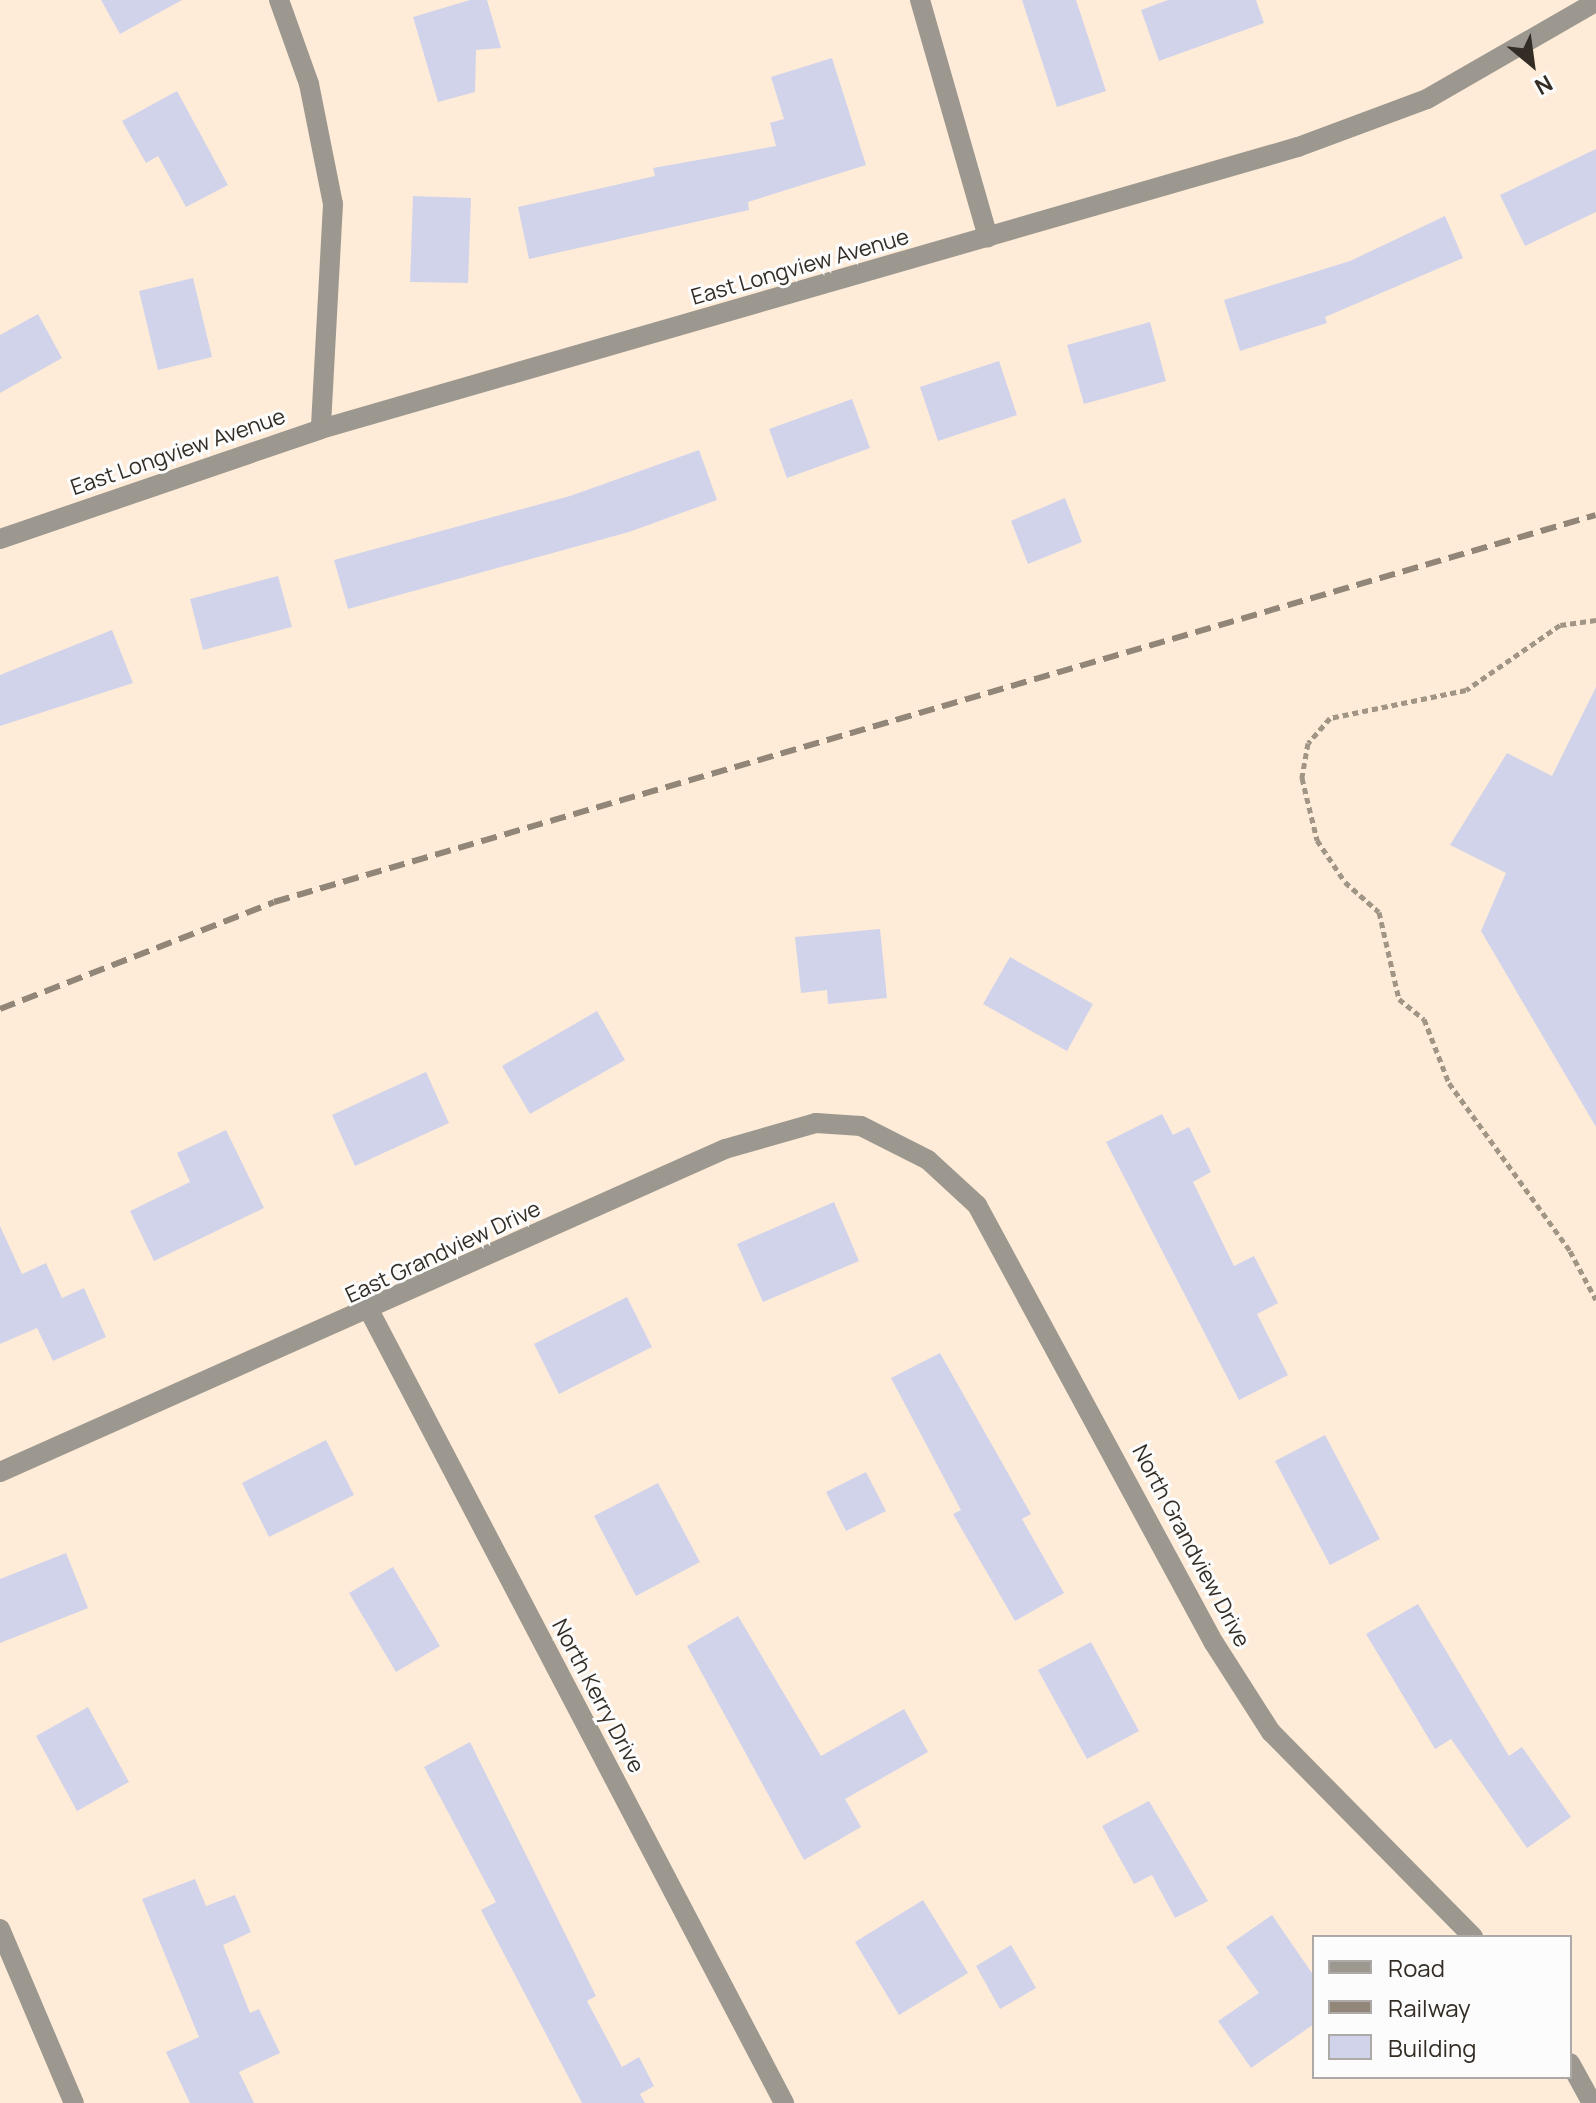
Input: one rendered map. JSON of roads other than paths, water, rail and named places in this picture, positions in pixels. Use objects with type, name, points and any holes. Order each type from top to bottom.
[{"type":"street","points":[[279,0],[309,84],[333,204],[321,429]]},
{"type":"street","points":[[920,0],[988,237]]},
{"type":"street","name":"East Longview Avenue","points":[[0,539],[321,429],[988,237],[1381,117],[1497,63],[1596,2]]},
{"type":"street","name":"East Grandview Drive","points":[[0,1472],[370,1312],[725,1149],[782,1131],[840,1122],[911,1149]]},
{"type":"street","name":"North Grandview Drive","points":[[911,1149],[963,1190],[999,1238],[1214,1643],[1271,1732],[1471,1935]]},
{"type":"street","name":"North Kerry Drive","points":[[370,1312],[784,2103]]},
{"type":"street","points":[[0,1929],[74,2103]]},
{"type":"street","points":[[1572,2067],[1592,2103]]},
{"type":"railway","points":[[0,1009],[274,902],[1596,515]]}]
